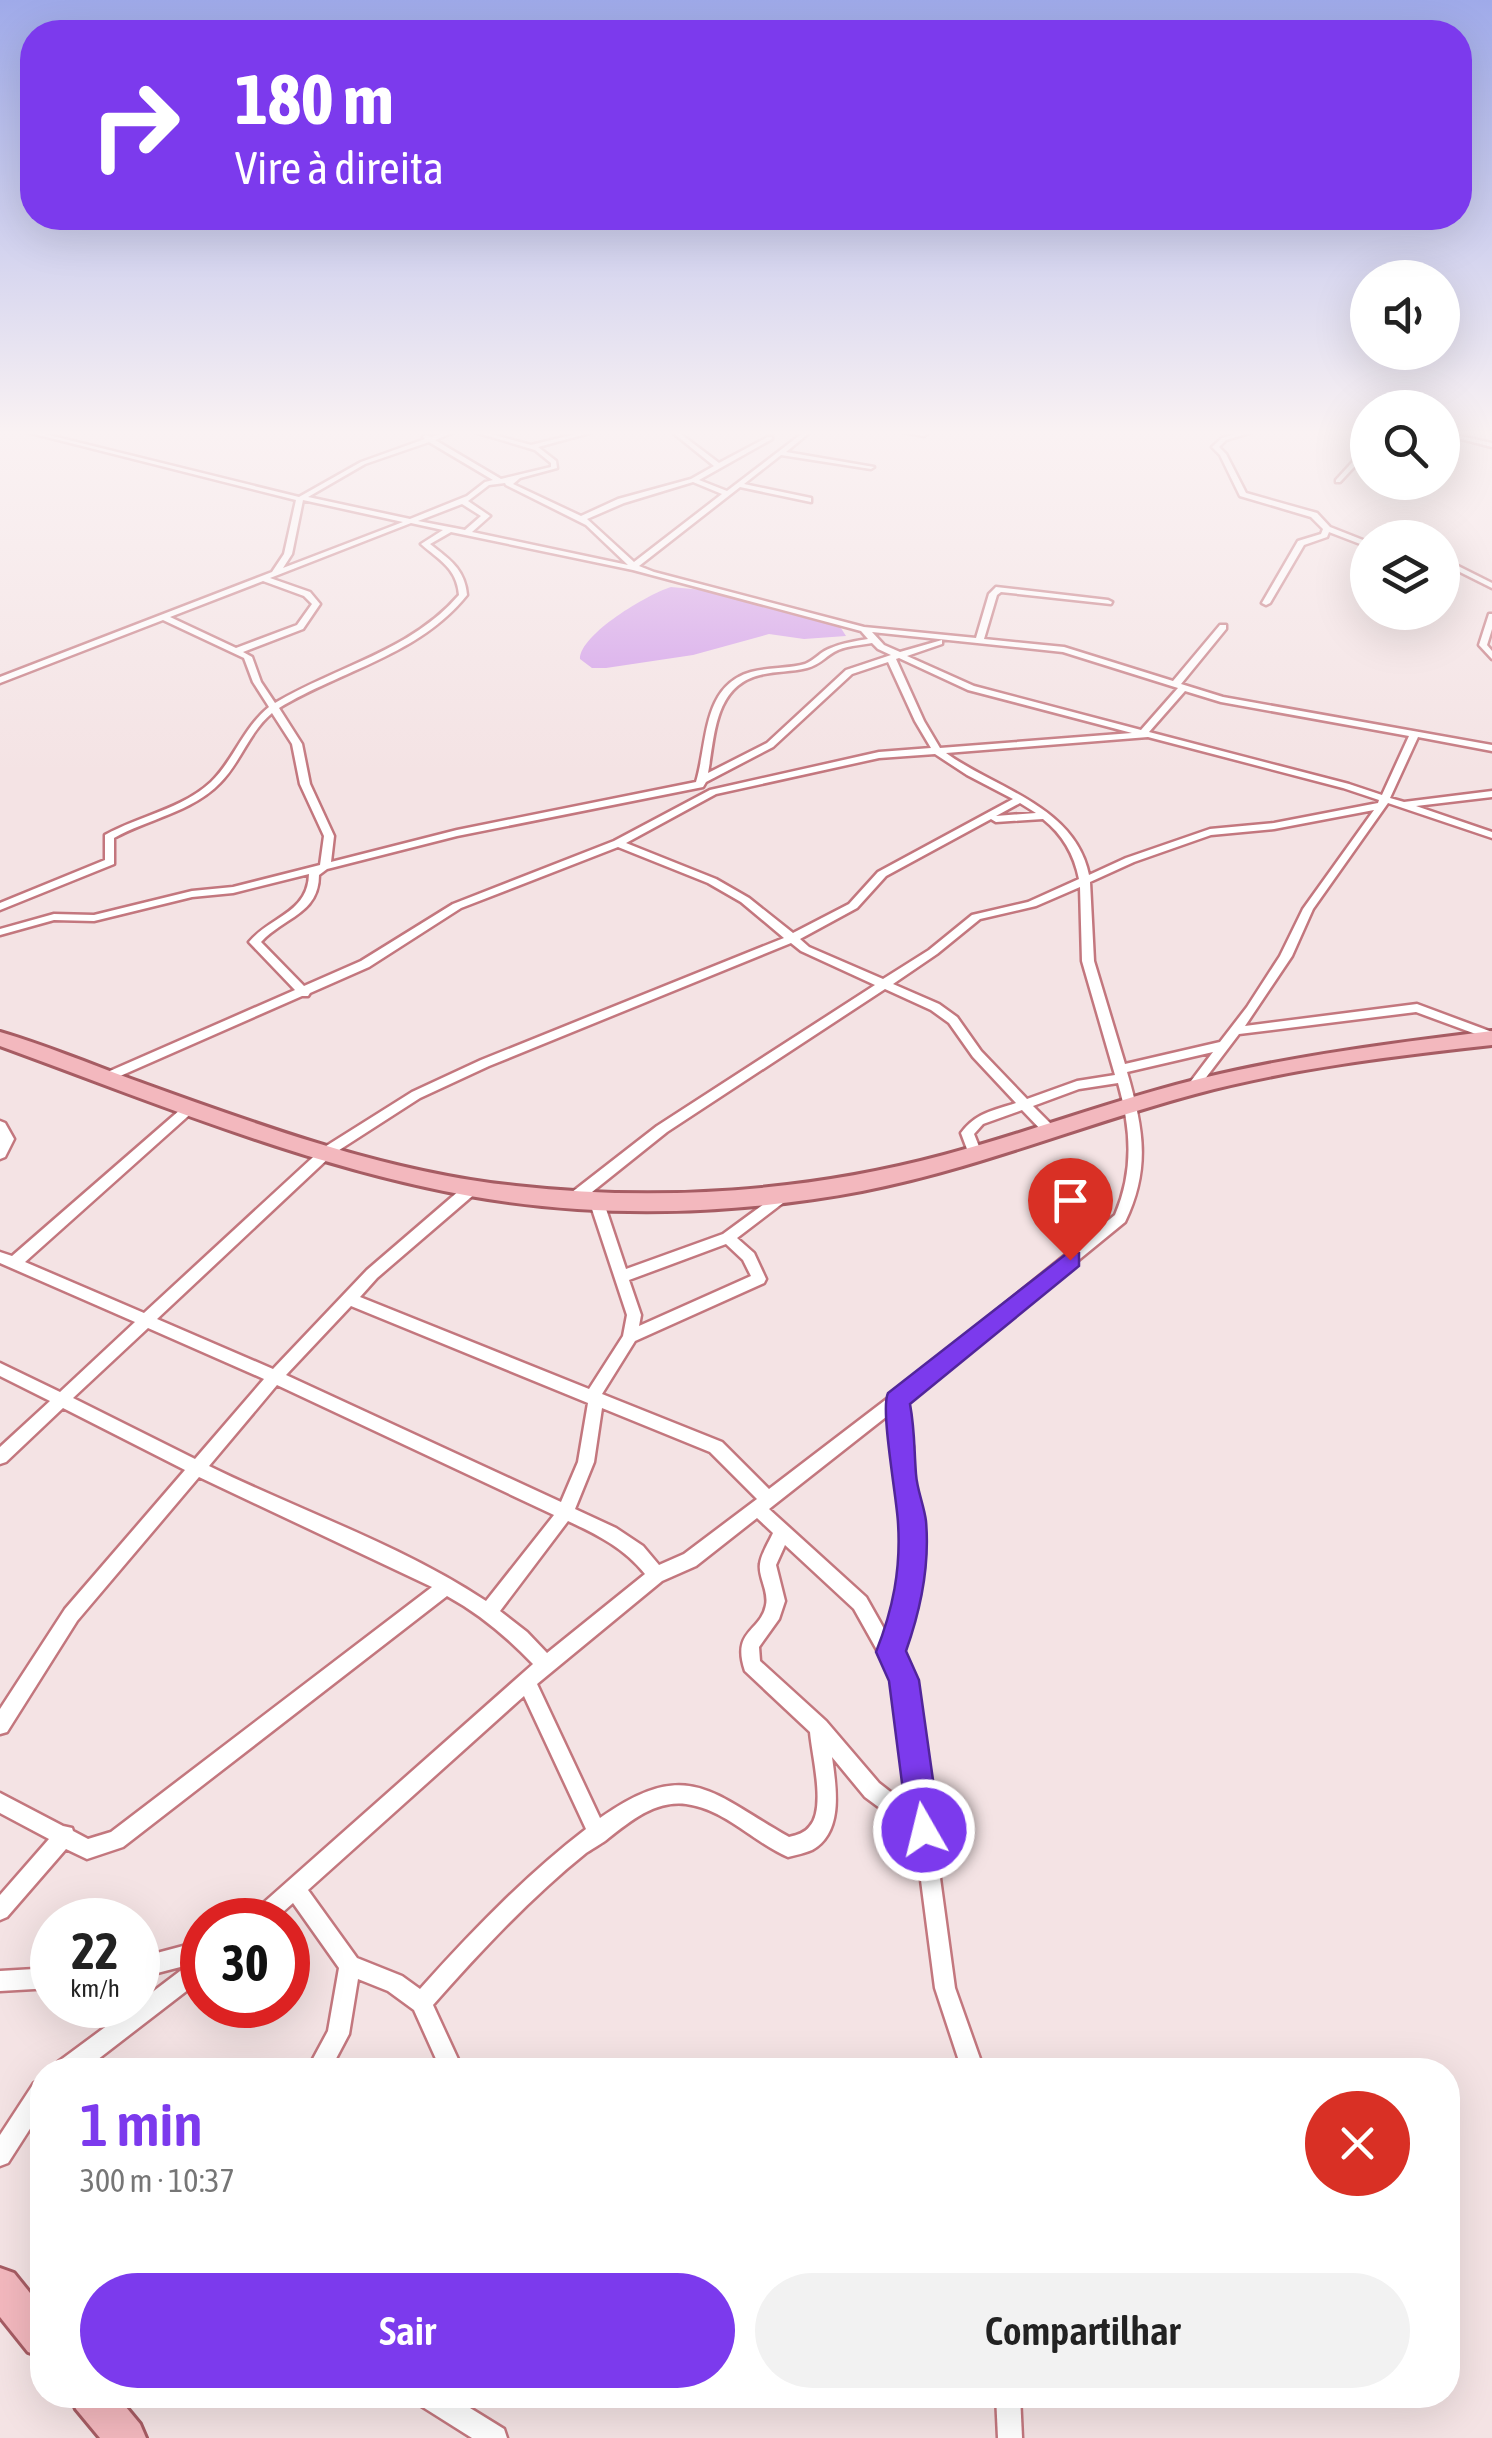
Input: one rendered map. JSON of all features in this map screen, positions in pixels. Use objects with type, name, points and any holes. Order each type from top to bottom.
[{"type":"main road","points":[[0,1039],[392,1172],[472,1188],[596,1200],[787,1192],[904,1173],[1191,1089],[1293,1066],[1492,1037]]},
{"type":"main road","points":[[0,2287],[30,2323]]},
{"type":"main road","points":[[100,2408],[122,2436]]},
{"type":"street","points":[[276,572],[290,546]]},
{"type":"street","points":[[0,680],[344,546]]},
{"type":"street","points":[[0,908],[110,862],[109,837],[207,790],[240,749],[245,732],[272,708],[424,630],[455,606],[463,594],[462,576],[447,558],[428,546]]},
{"type":"street","points":[[532,546],[636,568],[864,630],[917,648],[971,688],[1149,733],[1382,804]]},
{"type":"street","points":[[614,546],[636,568]]},
{"type":"street","points":[[636,568],[664,546]]},
{"type":"street","points":[[1266,603],[1300,546]]},
{"type":"street","points":[[1460,569],[1492,586]]},
{"type":"street","points":[[237,651],[300,627],[316,604],[307,594],[262,578]]},
{"type":"street","points":[[980,640],[992,594],[999,589],[1108,602]]},
{"type":"street","points":[[164,616],[253,662],[272,708],[297,744],[306,784],[328,836],[325,866],[314,874],[316,887],[308,904],[254,942],[304,992]]},
{"type":"street","points":[[1492,616],[1483,645],[1492,656]]},
{"type":"street","points":[[1149,733],[1223,627]]},
{"type":"street","points":[[285,1898],[546,1665],[656,1575],[690,1560],[897,1400],[1120,1218],[1130,1202],[1134,1184],[1130,1106],[1087,958],[1087,882],[1077,852],[1044,816],[935,749],[894,656],[864,630]]},
{"type":"street","points":[[0,932],[54,917],[94,918],[192,894],[233,890],[575,807],[701,782],[760,752],[849,672],[953,639],[1079,654],[1179,687],[1492,748]]},
{"type":"street","points":[[692,800],[701,782],[714,716],[731,686],[753,674],[809,667],[825,659],[832,650],[872,640]]},
{"type":"street","points":[[1098,720],[1103,738]]},
{"type":"street","points":[[108,1077],[365,964],[457,906],[618,843],[692,800],[778,774],[935,749],[1149,733]]},
{"type":"street","points":[[1191,1089],[1286,956],[1308,908],[1382,804],[1415,734]]},
{"type":"street","points":[[572,1200],[662,1129],[886,983],[976,916],[1032,904],[1130,860],[1226,828],[1274,826],[1382,804],[1492,794]]},
{"type":"street","points":[[0,1457],[328,1151],[416,1096],[485,1063],[791,939],[854,906],[882,874],[990,819],[1020,799]]},
{"type":"street","points":[[1404,804],[1492,835]]},
{"type":"street","points":[[990,819],[1044,816]]},
{"type":"street","points":[[618,843],[712,881],[836,967],[886,983],[952,1020],[1050,1132]]},
{"type":"street","points":[[1234,1032],[1417,1008],[1436,1011],[1492,1037]]},
{"type":"street","points":[[975,1154],[967,1141],[970,1126],[1077,1085],[1224,1045]]},
{"type":"street","points":[[192,1106],[7,1260],[275,1377],[624,1542],[656,1575]]},
{"type":"street","points":[[0,1126],[8,1139],[0,1154]]},
{"type":"street","points":[[0,1725],[71,1615],[275,1377],[350,1299],[472,1188]]},
{"type":"street","points":[[622,1278],[728,1238],[787,1192]]},
{"type":"street","points":[[488,1612],[564,1514],[586,1462],[594,1398],[630,1337],[634,1315],[596,1200]]},
{"type":"street","points":[[630,1337],[759,1279],[748,1258],[728,1238]]},
{"type":"street","points":[[350,1299],[716,1447],[782,1531],[860,1603],[904,1680],[945,1988],[969,2058]]},
{"type":"street","points":[[0,1369],[295,1515],[386,1552],[520,1634],[546,1665]]},
{"type":"street","points":[[891,1652],[908,1607],[912,1562],[912,1519],[902,1473],[905,1447],[897,1400]]},
{"type":"street","points":[[782,1531],[768,1566],[776,1601],[773,1614],[750,1645],[751,1665],[819,1728],[872,1790],[924,1830]]},
{"type":"street","points":[[0,1804],[87,1849],[116,1840],[444,1588]]},
{"type":"street","points":[[526,1682],[598,1834]]},
{"type":"street","points":[[421,2003],[493,1922],[598,1834],[638,1806],[671,1794],[704,1799],[788,1847],[801,1846],[825,1824],[829,1809],[819,1728]]},
{"type":"street","points":[[0,1910],[65,1835]]},
{"type":"street","points":[[295,1889],[350,1966],[394,1983],[421,2003],[446,2058]]},
{"type":"street","points":[[325,2058],[338,2034],[350,1966]]},
{"type":"street","points":[[0,1981],[30,1979]]},
{"type":"street","points":[[82,2058],[180,1984]]},
{"type":"street","points":[[0,2155],[30,2110]]},
{"type":"street","points":[[448,2408],[495,2438]]},
{"type":"street","points":[[1009,2408],[1010,2438]]},
{"type":"shaded area","points":[[671,587],[713,591],[839,625],[846,636],[804,639],[769,634],[693,655],[606,668],[592,668],[580,659],[583,649],[603,627],[632,606]]},
{"type":"route","points":[[924,1830],[904,1680],[891,1652],[908,1607],[912,1562],[912,1519],[902,1473],[905,1447],[897,1400],[1070,1260]]}]
